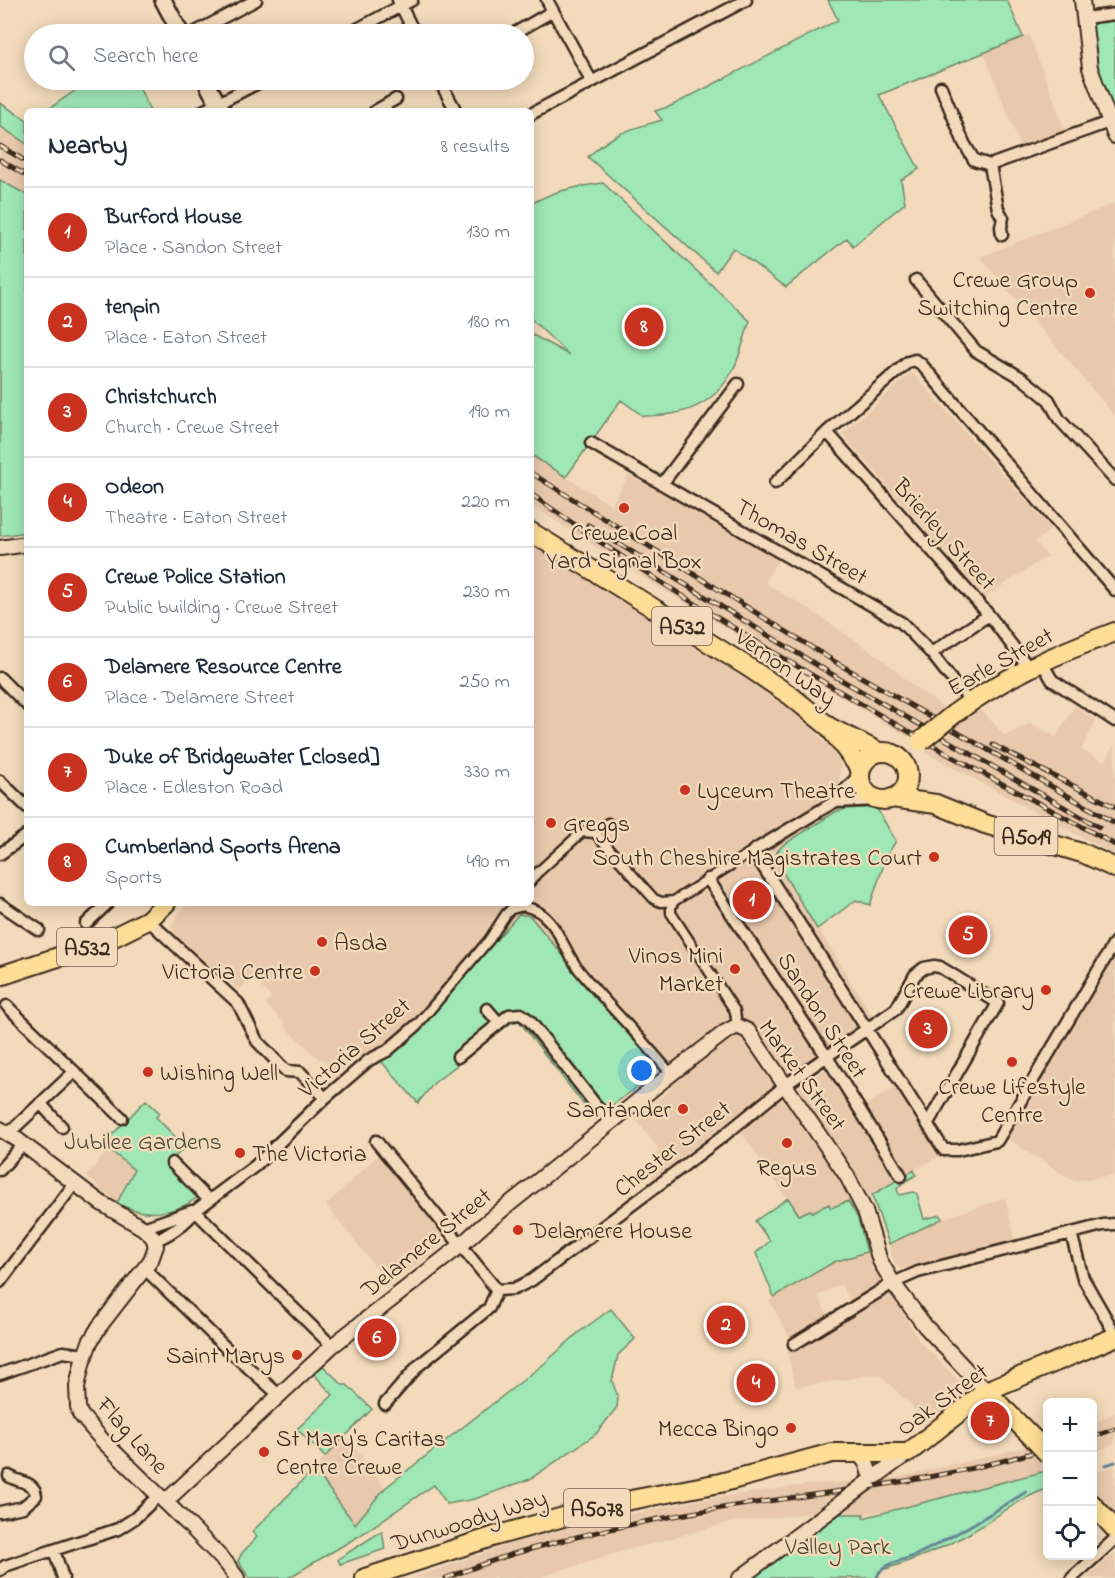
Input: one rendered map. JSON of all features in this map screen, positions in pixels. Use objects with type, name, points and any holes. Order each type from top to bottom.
[{"type":"main road","points":[[163,0],[176,24]]},
{"type":"main road","points":[[211,90],[220,107]]},
{"type":"main road","name":"Vernon Way","points":[[534,534],[748,667],[791,696],[829,727],[883,752]]},
{"type":"main road","name":"Earle Street","points":[[907,770],[919,744],[970,702],[1034,665],[1115,632]]},
{"type":"main road","name":"Vernon Way","points":[[829,727],[860,772]]},
{"type":"main road","name":"Earle Street","points":[[883,752],[919,744]]},
{"type":"main road","points":[[883,752],[898,756],[907,770],[905,787],[900,794],[887,799],[872,797],[864,789],[860,772],[865,760],[883,752]]},
{"type":"main road","name":"A5019","points":[[907,770],[916,784],[936,804]]},
{"type":"main road","name":"A5019","points":[[887,799],[936,804],[985,824],[1085,854],[1115,868]]},
{"type":"main road","name":"A532","points":[[0,975],[104,942],[148,920],[163,906]]},
{"type":"main road","name":"Oak Street","points":[[908,1453],[986,1391],[1115,1336]]},
{"type":"main road","points":[[986,1391],[1045,1452]]},
{"type":"main road","name":"Dunwoody Way","points":[[832,1453],[854,1442],[925,1440]]},
{"type":"main road","name":"Dunwoody Way","points":[[364,1578],[495,1536],[610,1504],[720,1483],[832,1453],[908,1453]]},
{"type":"main road","points":[[1094,1506],[1115,1529]]},
{"type":"street","points":[[211,24],[256,0]]},
{"type":"street","points":[[365,24],[400,3],[412,0]]},
{"type":"street","points":[[547,0],[592,82]]},
{"type":"street","points":[[534,112],[746,0]]},
{"type":"street","points":[[1082,0],[1090,68],[1115,136]]},
{"type":"street","points":[[400,3],[410,24]]},
{"type":"street","points":[[530,24],[553,11]]},
{"type":"street","points":[[1084,18],[1115,14]]},
{"type":"street","points":[[942,87],[964,143],[975,160],[990,165],[1109,122]]},
{"type":"street","points":[[220,107],[248,90]]},
{"type":"street","points":[[445,90],[454,108]]},
{"type":"street","points":[[380,108],[396,99]]},
{"type":"street","points":[[990,165],[998,209],[1003,218],[1002,235]]},
{"type":"street","points":[[916,280],[976,351],[1022,378],[1049,400],[1059,419],[1115,480]]},
{"type":"street","points":[[776,483],[827,432],[908,362],[915,360],[921,364],[1115,590]]},
{"type":"street","points":[[662,484],[738,384]]},
{"type":"street","name":"Brierley Street","points":[[827,432],[989,615],[1023,660],[1034,665],[1052,680],[1115,722]]},
{"type":"street","name":"Thomas Street","points":[[591,443],[902,623],[931,653],[970,702]]},
{"type":"street","points":[[0,548],[24,544]]},
{"type":"street","points":[[931,653],[989,615]]},
{"type":"street","points":[[0,678],[24,702]]},
{"type":"street","points":[[595,832],[654,898],[661,902],[674,901],[834,802],[860,772]]},
{"type":"street","points":[[0,781],[24,804]]},
{"type":"street","points":[[834,802],[887,799]]},
{"type":"street","points":[[534,877],[582,832],[595,832],[608,823]]},
{"type":"street","points":[[0,854],[24,837]]},
{"type":"street","points":[[753,851],[944,1150],[958,1150],[997,1141],[1115,942]]},
{"type":"street","name":"Sandon Street","points":[[708,879],[826,1057],[901,1176]]},
{"type":"street","name":"Market Street","points":[[674,901],[671,913],[735,1011],[737,1026],[748,1031],[847,1176],[869,1222],[875,1249],[893,1283],[925,1326],[986,1391]]},
{"type":"street","points":[[0,904],[39,930]]},
{"type":"street","points":[[86,924],[105,906]]},
{"type":"street","name":"Victoria Street","points":[[154,1240],[166,1235],[255,1166],[325,1098],[369,1060],[387,1051],[417,1024],[489,940],[506,914],[519,906]]},
{"type":"street","points":[[529,906],[544,916],[562,939],[568,956],[671,1074]]},
{"type":"street","points":[[148,920],[238,1003],[257,1041],[286,1071],[300,1072],[325,1098]]},
{"type":"street","name":"Chester Street","points":[[497,1290],[514,1289],[532,1280],[786,1086],[896,1010],[915,975],[929,966],[940,968],[998,1003],[928,1123]]},
{"type":"street","points":[[7,1006],[122,1118]]},
{"type":"street","points":[[487,1008],[499,1023]]},
{"type":"street","points":[[458,1057],[509,1015],[521,1014],[529,1020],[610,1123]]},
{"type":"street","name":"Delamere Street","points":[[161,1499],[332,1346],[671,1074],[724,1033],[737,1026]]},
{"type":"street","points":[[74,1072],[40,1104],[4,1132],[100,1203],[143,1228],[154,1240]]},
{"type":"street","points":[[40,1104],[62,1127]]},
{"type":"street","points":[[376,1141],[497,1290],[489,1308],[418,1366],[385,1404]]},
{"type":"street","points":[[0,1170],[23,1144]]},
{"type":"street","points":[[172,1163],[209,1200]]},
{"type":"street","points":[[0,1282],[75,1183]]},
{"type":"street","points":[[195,1211],[332,1346]]},
{"type":"street","name":"Victoria Street","points":[[143,1228],[195,1211]]},
{"type":"street","points":[[794,1344],[893,1283],[918,1272],[1115,1224]]},
{"type":"street","points":[[1071,1233],[1083,1278],[1115,1336]]},
{"type":"street","name":"Flag Lane","points":[[154,1240],[154,1253],[99,1327],[85,1355],[76,1397],[80,1414],[103,1441],[226,1563],[237,1578]]},
{"type":"street","points":[[144,1268],[224,1346],[279,1395]]},
{"type":"street","points":[[0,1374],[63,1352],[85,1355]]},
{"type":"street","points":[[855,1452],[861,1455],[866,1462],[869,1481]]},
{"type":"street","name":"Oak Street","points":[[740,1578],[908,1453]]},
{"type":"street","points":[[0,1512],[23,1507],[32,1502],[36,1496],[36,1490],[32,1485],[9,1476]]},
{"type":"street","points":[[0,1570],[5,1566],[126,1525],[161,1499]]},
{"type":"street","points":[[1072,1578],[1115,1539]]},
{"type":"street","points":[[54,1550],[63,1578]]},
{"type":"street","points":[[0,1563],[32,1557]]},
{"type":"shaded area","points":[[1029,35],[1065,130],[1021,148],[984,53]]},
{"type":"shaded area","points":[[0,126],[24,142],[24,193],[0,180]]},
{"type":"shaded area","points":[[1115,203],[1115,416],[980,257]]},
{"type":"shaded area","points":[[912,372],[1051,529],[1035,542],[1047,556],[985,597],[842,434]]},
{"type":"shaded area","points":[[534,457],[611,505],[629,475],[778,558],[765,583],[812,611],[884,660],[908,682],[947,710],[978,706],[1005,736],[1030,723],[1056,737],[1075,706],[1096,720],[1081,750],[1105,762],[1115,743],[1115,855],[926,753],[927,745],[911,735],[908,737],[645,579],[534,507]]},
{"type":"shaded area","points":[[534,546],[635,606],[801,716],[837,755],[840,767],[840,810],[783,845],[776,861],[873,1017],[751,1104],[652,1179],[653,1160],[659,1150],[635,1118],[673,1087],[530,916],[518,914],[405,1043],[380,1060],[352,1059],[332,1081],[332,1069],[285,1027],[285,1023],[265,1004],[272,997],[251,978],[239,990],[221,972],[212,969],[196,956],[174,933],[171,925],[186,906],[534,906]]},
{"type":"shaded area","points":[[1115,953],[1115,1175],[1074,1181],[1006,1138]]},
{"type":"shaded area","points":[[836,1063],[864,1107],[897,1086],[936,1145],[939,1156],[871,1195],[830,1208],[828,1204],[812,1212],[810,1210],[799,1215],[741,1132],[782,1097]]},
{"type":"shaded area","points":[[109,1149],[134,1170],[117,1203],[86,1176]]},
{"type":"shaded area","points":[[380,1153],[447,1241],[390,1285],[326,1205]]},
{"type":"shaded area","points":[[1005,1198],[1015,1240],[900,1269],[894,1262],[889,1244],[942,1219]]},
{"type":"shaded area","points":[[867,1252],[885,1282],[852,1303],[840,1284],[818,1296],[828,1315],[791,1339],[769,1301],[834,1262]]},
{"type":"shaded area","points":[[887,1292],[892,1294],[919,1341],[966,1388],[928,1422],[879,1374],[796,1387],[787,1352]]},
{"type":"shaded area","points":[[1115,1413],[1115,1443],[1097,1451],[1097,1421]]},
{"type":"shaded area","points":[[346,1436],[385,1488],[355,1524],[314,1469]]},
{"type":"shaded area","points":[[1043,1442],[1043,1472],[920,1505],[864,1514],[804,1514],[732,1522],[620,1552],[537,1578],[412,1578],[527,1538],[698,1500],[804,1485],[889,1479]]},
{"type":"shaded area","points":[[1115,1466],[1115,1517],[1097,1497],[1097,1471]]},
{"type":"shaded area","points":[[1115,1552],[1115,1578],[1086,1578]]},
{"type":"green space","points":[[828,0],[1007,0],[1023,37],[879,95],[919,169],[901,180],[905,203],[853,246],[847,238],[786,287],[733,248],[716,272],[588,157],[606,142],[622,133],[662,120],[655,111],[671,106],[838,20]]},
{"type":"green space","points":[[1115,17],[1115,115],[1096,67],[1092,19]]},
{"type":"green space","points":[[76,90],[141,90],[149,108],[50,108]]},
{"type":"green space","points":[[0,103],[24,118],[24,142],[0,126]]},
{"type":"green space","points":[[0,180],[24,193],[24,532],[0,536]]},
{"type":"green space","points":[[603,183],[750,321],[736,364],[716,393],[696,407],[658,416],[643,416],[621,400],[566,477],[534,457],[534,336],[569,355],[534,322],[534,202],[557,192]]},
{"type":"green space","points":[[876,807],[896,841],[887,855],[870,905],[856,900],[817,929],[776,861],[777,852],[783,845],[835,812]]},
{"type":"green space","points":[[519,914],[530,916],[654,1064],[655,1072],[594,1118],[519,1021],[511,1023],[434,1083],[418,1103],[380,1060],[405,1043]]},
{"type":"green space","name":"Jubilee Gardens","points":[[146,1100],[160,1113],[156,1117],[185,1147],[167,1165],[198,1197],[169,1211],[138,1211],[117,1203],[134,1170],[103,1144]]},
{"type":"green space","points":[[914,1170],[916,1175],[897,1189],[899,1195],[914,1192],[917,1194],[924,1219],[940,1215],[942,1219],[889,1244],[872,1195]]},
{"type":"green space","points":[[788,1198],[799,1215],[829,1204],[831,1208],[848,1201],[858,1218],[867,1252],[834,1262],[774,1297],[756,1253],[770,1241],[755,1221]]},
{"type":"green space","points":[[611,1309],[635,1339],[618,1355],[612,1381],[618,1397],[617,1407],[596,1434],[530,1479],[475,1499],[447,1504],[434,1485],[359,1536],[288,1578],[249,1578],[238,1561],[242,1553],[257,1537],[252,1532],[314,1469],[355,1524],[385,1488]]},
{"type":"green space","points":[[318,1365],[324,1367],[343,1385],[347,1385],[372,1409],[325,1457],[297,1429],[333,1395],[312,1372]]},
{"type":"green space","name":"Valley Park","points":[[1043,1472],[1043,1491],[1017,1503],[948,1544],[879,1571],[878,1578],[740,1578],[826,1514],[864,1514],[863,1518]]},
{"type":"green space","points":[[382,1531],[385,1549],[340,1564],[338,1559]]},
{"type":"waterway","points":[[1106,1465],[1115,1462]]},
{"type":"waterway","points":[[877,1578],[887,1566],[944,1541],[1026,1492]]},
{"type":"railway","points":[[0,146],[24,160]]},
{"type":"railway","points":[[0,160],[24,174]]},
{"type":"railway","points":[[534,475],[837,663],[1115,823]]},
{"type":"railway","points":[[534,496],[633,564],[791,662],[951,756],[1115,845]]},
{"type":"railway","points":[[588,525],[838,678],[1099,827]]},
{"type":"railway","points":[[993,745],[1115,807]]},
{"type":"railway","points":[[1097,1435],[1115,1429]]},
{"type":"railway","points":[[446,1578],[520,1552],[626,1526],[707,1510],[931,1477],[1043,1449]]},
{"type":"place","name":"Crewe Group Switching Centre","points":[[1090,293]]},
{"type":"place","name":"Cumberland Sports Arena","points":[[644,327]]},
{"type":"place","name":"Crewe Coal Yard Signal Box","points":[[624,508]]},
{"type":"place","name":"Lyceum Theatre","points":[[685,790]]},
{"type":"place","name":"Greggs","points":[[551,823]]},
{"type":"place","name":"South Cheshire Magistrates Court","points":[[934,857]]},
{"type":"place","name":"Burford House","points":[[752,900]]},
{"type":"place","name":"Crewe Police Station","points":[[968,935]]},
{"type":"place","name":"Asda","points":[[322,942]]},
{"type":"place","name":"Vinos Mini Market","points":[[735,969]]},
{"type":"place","name":"Victoria Centre","points":[[315,971]]},
{"type":"place","name":"Crewe Library","points":[[1046,990]]},
{"type":"place","name":"Christchurch","points":[[928,1029]]},
{"type":"place","name":"Crewe Lifestyle Centre","points":[[1012,1062]]},
{"type":"place","name":"Wishing Well","points":[[148,1072]]},
{"type":"place","name":"Santander","points":[[683,1109]]},
{"type":"place","name":"Regus","points":[[787,1143]]},
{"type":"place","name":"The Victoria","points":[[240,1153]]},
{"type":"place","name":"Delamere House","points":[[518,1230]]},
{"type":"place","name":"tenpin","points":[[726,1325]]},
{"type":"place","name":"Delamere Resource Centre","points":[[377,1338]]},
{"type":"place","name":"Saint Marys","points":[[297,1355]]},
{"type":"place","name":"Odeon","points":[[756,1383]]},
{"type":"place","name":"Duke of Bridgewater [closed]","points":[[990,1421]]},
{"type":"place","name":"Mecca Bingo","points":[[791,1428]]},
{"type":"place","name":"St Mary's Caritas Centre Crewe","points":[[264,1452]]}]
